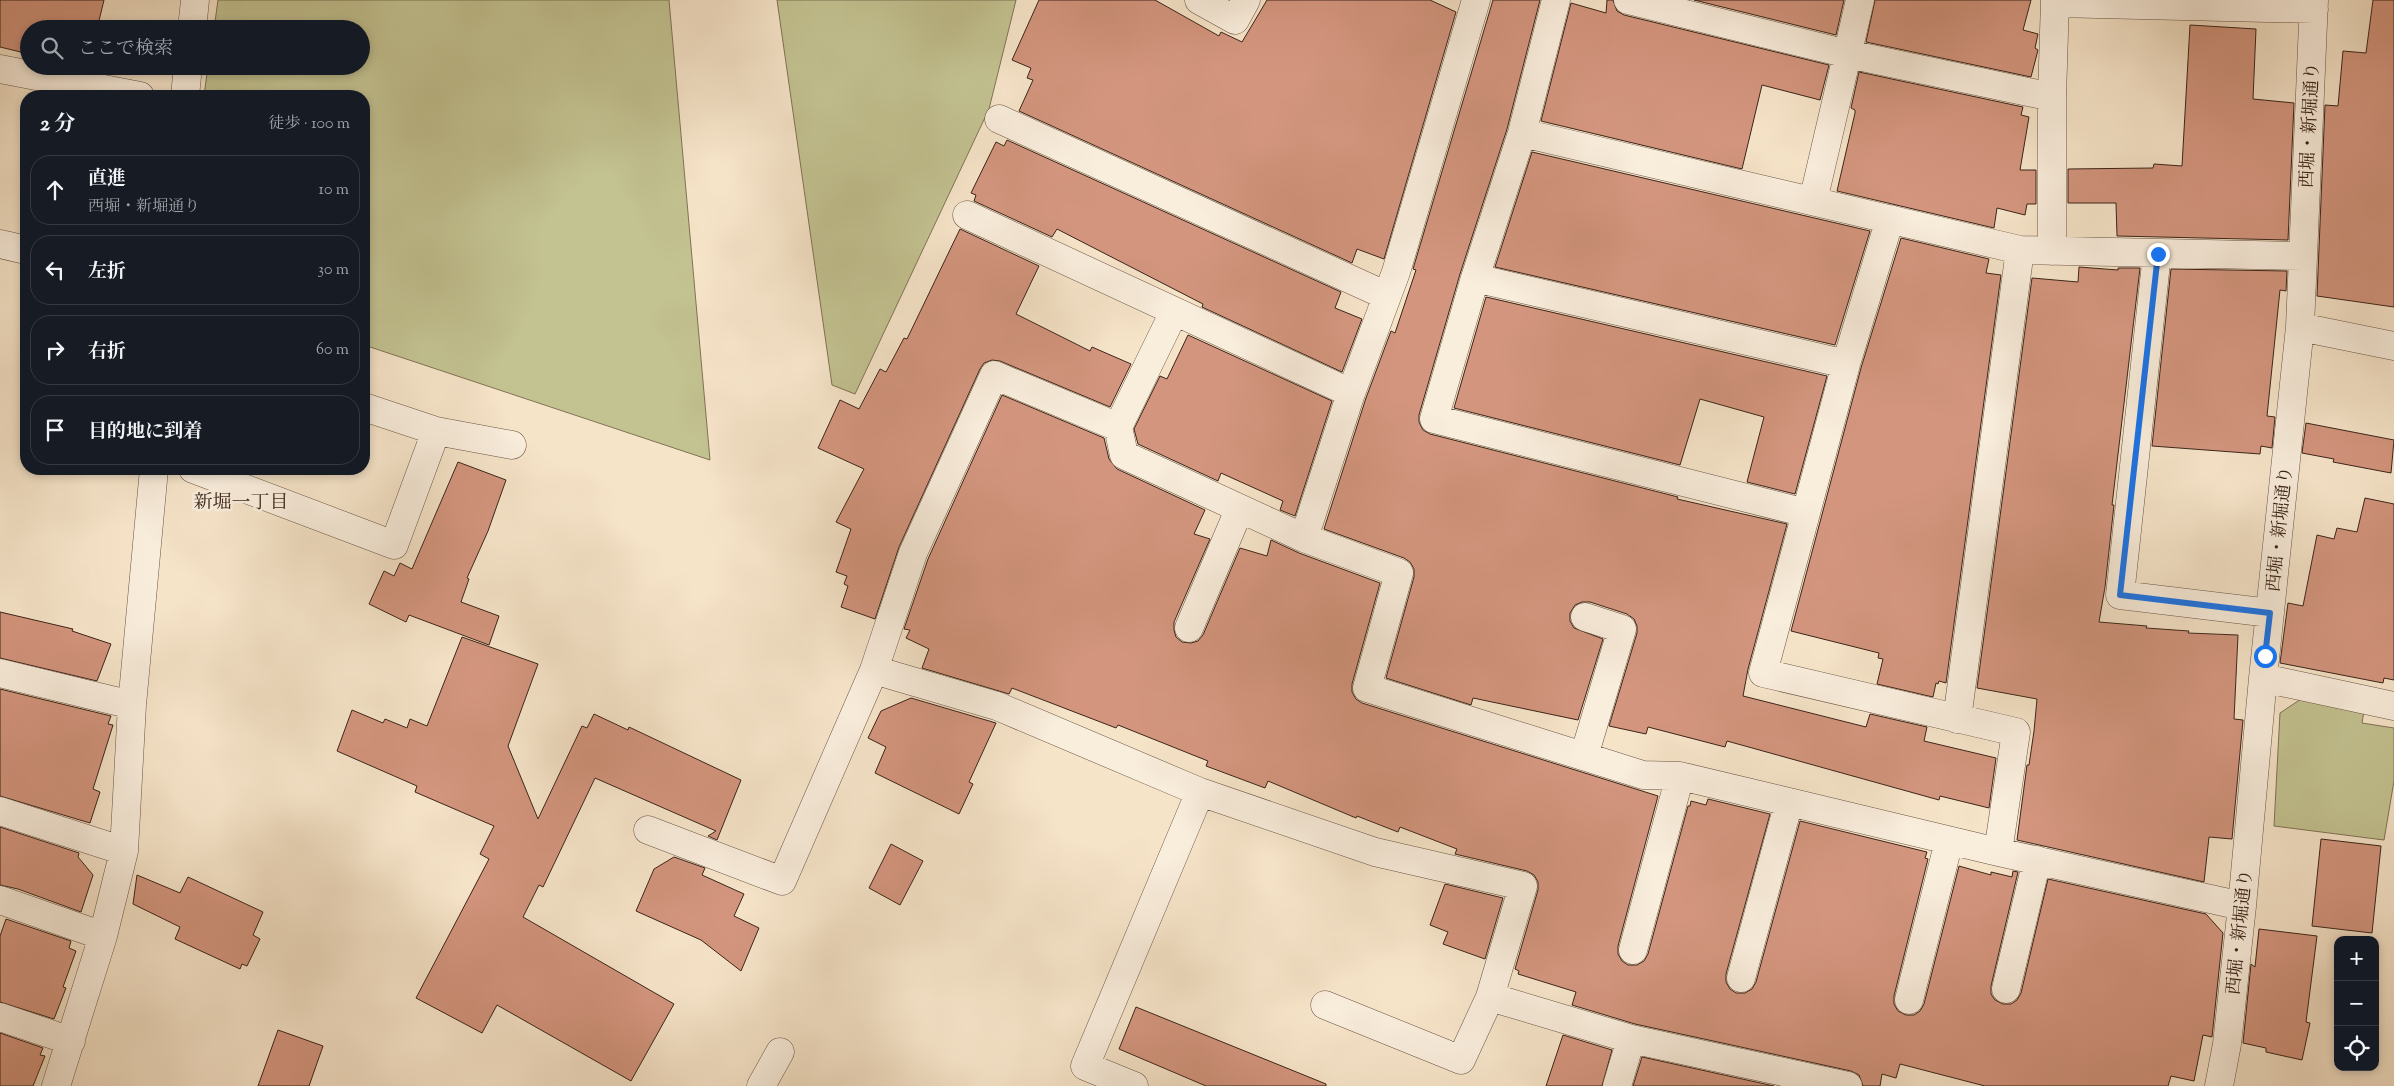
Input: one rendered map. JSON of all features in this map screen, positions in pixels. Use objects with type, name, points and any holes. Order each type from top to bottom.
[{"type":"street","points":[[193,20],[195,0]]},
{"type":"street","points":[[1199,0],[1236,20],[1246,0]]},
{"type":"street","points":[[1304,538],[1351,393],[1387,296],[1476,0]]},
{"type":"street","points":[[1556,0],[1522,133],[1475,278],[1434,419],[1806,513]]},
{"type":"street","points":[[1628,0],[1848,54],[2052,97]]},
{"type":"street","points":[[1813,201],[1860,0]]},
{"type":"street","points":[[2052,251],[2052,97],[2055,2],[2314,4]]},
{"type":"street","name":"西堀・新堀通り","points":[[2219,1086],[2227,1044],[2242,906],[2263,678],[2300,327],[2314,4]]},
{"type":"street","points":[[0,68],[20,72]]},
{"type":"street","points":[[35,75],[110,90]]},
{"type":"street","points":[[186,90],[187,75]]},
{"type":"street","points":[[999,119],[1387,296]]},
{"type":"street","points":[[1522,133],[2020,250],[2302,256]]},
{"type":"street","points":[[967,216],[1351,393]]},
{"type":"street","points":[[1890,219],[1846,364],[1763,673],[2016,732],[1998,852]]},
{"type":"street","points":[[0,244],[20,249]]},
{"type":"street","points":[[1957,719],[2020,250]]},
{"type":"street","points":[[2158,254],[2120,595],[2270,613]]},
{"type":"street","points":[[1475,278],[1846,364]]},
{"type":"street","points":[[1174,312],[1118,427],[1124,455],[1239,510],[1304,538],[1399,573],[1367,688],[1643,775],[1680,776],[1949,841],[2242,906]]},
{"type":"street","points":[[2300,327],[2394,346]]},
{"type":"street","points":[[648,830],[782,881],[874,670],[913,553],[994,375],[1118,427]]},
{"type":"street","points":[[370,409],[436,430],[512,445]]},
{"type":"street","points":[[209,475],[394,545],[436,430]]},
{"type":"street","points":[[56,1086],[103,936],[124,851],[132,705],[153,475]]},
{"type":"street","points":[[1189,628],[1239,510]]},
{"type":"street","points":[[1584,756],[1622,629],[1585,617]]},
{"type":"street","points":[[874,670],[997,706],[1200,792],[1375,852],[1523,886],[1490,997],[1461,1060],[1325,1005]]},
{"type":"street","points":[[0,674],[132,705]]},
{"type":"street","points":[[2263,678],[2394,706]]},
{"type":"street","points":[[1633,950],[1680,776]]},
{"type":"street","points":[[1134,1086],[1085,1066],[1200,792]]},
{"type":"street","points":[[1741,978],[1789,802]]},
{"type":"street","points":[[0,811],[124,851]]},
{"type":"street","points":[[1909,1000],[1949,841]]},
{"type":"street","points":[[2006,989],[2037,860]]},
{"type":"street","points":[[0,900],[103,936]]},
{"type":"street","points":[[1490,997],[1631,1039],[1848,1086]]},
{"type":"street","points":[[0,1017],[71,1041]]},
{"type":"street","points":[[1617,1086],[1631,1039]]},
{"type":"street","points":[[761,1086],[780,1052]]},
{"type":"shaded area","points":[[218,0],[669,0],[710,460],[370,347],[370,90],[205,90],[207,75],[370,75],[370,20],[215,20]]},
{"type":"shaded area","points":[[777,0],[1016,0],[989,109],[855,394],[832,385]]},
{"type":"shaded area","points":[[2304,697],[2364,711],[2362,723],[2394,728],[2394,781],[2384,840],[2274,826],[2280,713]]},
{"type":"building","points":[[0,0],[104,0],[99,20],[20,20],[20,52],[0,47]]},
{"type":"building","points":[[1039,0],[1155,0],[1219,36],[1221,32],[1242,42],[1267,0],[1430,0],[1456,12],[1384,259],[1357,249],[1352,263],[1019,111],[1033,80],[1027,78],[1031,68],[1012,60]]},
{"type":"building","points":[[1493,0],[1540,0],[1507,129],[1460,274],[1419,415],[1419,422],[1423,430],[1430,434],[1678,497],[1677,499],[1787,524],[1748,669],[1743,696],[1866,727],[1870,714],[1927,727],[1924,741],[1996,758],[1989,808],[1940,796],[1939,800],[1727,741],[1725,747],[1648,727],[1646,734],[1609,726],[1637,633],[1637,626],[1634,619],[1627,614],[1590,602],[1582,602],[1575,605],[1570,613],[1570,621],[1574,628],[1603,639],[1578,720],[1473,698],[1471,705],[1386,678],[1414,577],[1414,569],[1410,562],[1404,558],[1324,529],[1366,398],[1391,331],[1395,333],[1416,270],[1413,269]]},
{"type":"building","points":[[1607,0],[1613,0],[1617,11],[1624,15],[1829,65],[1820,100],[1762,85],[1742,169],[1541,121],[1571,3],[1606,13]]},
{"type":"building","points":[[1694,0],[1844,0],[1836,35]]},
{"type":"building","points":[[1875,0],[2031,0],[2023,30],[2038,34],[2035,48],[2038,50],[2031,77],[1866,42]]},
{"type":"building","points":[[2373,0],[2394,0],[2394,307],[2317,296],[2325,105],[2338,106],[2343,51],[2366,53]]},
{"type":"building","points":[[2190,25],[2256,29],[2253,99],[2294,103],[2288,240],[2117,236],[2116,203],[2068,203],[2068,169],[2153,168],[2154,164],[2182,166]]},
{"type":"building","points":[[1859,72],[2023,107],[2021,115],[2029,117],[2020,170],[2036,170],[2036,204],[2027,204],[2025,215],[1997,208],[1994,228],[1837,191],[1855,113],[1855,110],[1851,108]]},
{"type":"building","points":[[1007,140],[1341,292],[1335,308],[1362,319],[1342,372],[1202,307],[1203,304],[1057,229],[1052,237],[974,201],[976,195],[971,193],[996,142],[1004,146]]},
{"type":"building","points":[[1532,152],[1870,231],[1835,345],[1495,267]]},
{"type":"building","points":[[960,229],[1039,266],[1016,314],[1090,351],[1092,347],[1131,364],[1110,407],[1000,361],[992,360],[984,363],[899,547],[875,619],[841,607],[848,586],[844,584],[847,576],[836,572],[851,529],[836,522],[864,469],[818,448],[840,400],[859,409],[880,369],[886,372],[904,338],[907,339]]},
{"type":"building","points":[[1901,238],[1989,259],[1986,273],[2001,275],[1946,683],[1939,681],[1938,684],[1936,683],[1933,697],[1877,684],[1883,659],[1878,658],[1879,653],[1791,631],[1861,368]]},
{"type":"building","points":[[2079,267],[2118,270],[2118,268],[2140,268],[2112,505],[2114,505],[2105,587],[2099,622],[2189,631],[2188,633],[2238,635],[2234,719],[2243,720],[2232,839],[2209,837],[2204,882],[2017,840],[2027,765],[2029,765],[2034,731],[2037,699],[1977,688],[2032,278],[2078,282]]},
{"type":"building","points":[[2171,269],[2287,271],[2286,291],[2280,290],[2267,416],[2275,417],[2272,448],[2261,446],[2260,454],[2152,446]]},
{"type":"building","points":[[1486,297],[1827,376],[1795,494],[1747,482],[1764,417],[1700,399],[1680,465],[1454,408]]},
{"type":"building","points":[[1188,335],[1332,401],[1295,516],[1280,510],[1283,501],[1221,473],[1218,481],[1138,444],[1134,429],[1160,376],[1167,379]]},
{"type":"building","points":[[1002,395],[1104,438],[1109,459],[1117,469],[1205,510],[1194,534],[1210,539],[1174,622],[1176,637],[1182,642],[1191,643],[1198,641],[1203,635],[1240,548],[1267,556],[1271,540],[1299,553],[1380,583],[1352,684],[1352,692],[1356,699],[1362,703],[1658,796],[1618,946],[1618,954],[1622,961],[1628,965],[1637,965],[1644,961],[1648,954],[1688,806],[1690,806],[1691,801],[1706,805],[1708,799],[1770,814],[1726,974],[1726,982],[1730,989],[1736,993],[1745,993],[1752,989],[1756,982],[1800,821],[1927,852],[1925,858],[1928,859],[1894,996],[1894,1004],[1898,1011],[1906,1015],[1914,1015],[1920,1011],[1924,1004],[1959,866],[1991,875],[1991,872],[2012,877],[2013,871],[2018,872],[1991,986],[1991,994],[1995,1000],[2003,1004],[2011,1004],[2017,1000],[2021,993],[2048,879],[2206,914],[2223,933],[2212,1037],[2203,1035],[2194,1081],[2171,1076],[2168,1086],[1985,1086],[1900,1064],[1896,1078],[1882,1074],[1880,1086],[1863,1086],[1859,1075],[1851,1071],[1635,1024],[1572,1005],[1576,992],[1518,974],[1519,971],[1515,969],[1538,890],[1538,882],[1534,875],[1527,871],[1455,854],[1457,849],[1400,827],[1398,832],[1357,816],[1356,818],[1268,781],[1265,788],[1206,766],[1208,761],[1118,725],[1116,728],[1012,688],[1009,694],[922,668],[929,649],[906,638],[910,630],[904,629],[928,559]]},
{"type":"building","points":[[2306,423],[2394,440],[2391,473],[2333,462],[2334,459],[2302,453]]},
{"type":"building","points":[[458,462],[506,480],[488,531],[467,578],[469,579],[461,602],[499,616],[489,645],[409,615],[406,622],[369,604],[384,571],[394,576],[400,563],[412,569]]},
{"type":"building","points":[[2365,498],[2394,504],[2394,680],[2384,678],[2383,683],[2280,663],[2288,603],[2303,606],[2317,535],[2334,539],[2337,528],[2357,532]]},
{"type":"building","points":[[0,612],[73,629],[72,631],[111,644],[97,681],[0,658]]},
{"type":"building","points":[[462,637],[538,664],[508,746],[538,819],[582,726],[587,728],[594,714],[628,730],[629,727],[741,780],[717,840],[708,836],[716,831],[595,778],[543,887],[539,885],[523,917],[674,1004],[631,1081],[497,1005],[482,1033],[416,998],[489,859],[480,854],[494,826],[415,792],[417,786],[337,751],[352,710],[383,723],[385,719],[407,728],[410,719],[427,726]]},
{"type":"building","points":[[0,689],[111,716],[108,724],[113,725],[93,789],[100,792],[90,823],[0,796]]},
{"type":"building","points":[[911,698],[996,723],[969,782],[973,784],[959,814],[875,773],[886,747],[868,738],[881,711]]},
{"type":"building","points":[[0,827],[79,853],[78,857],[93,875],[81,912],[18,889],[0,885]]},
{"type":"building","points":[[2321,839],[2381,846],[2372,933],[2312,926]]},
{"type":"building","points":[[891,844],[923,861],[900,905],[869,888]]},
{"type":"building","points":[[674,857],[705,868],[702,875],[744,894],[734,916],[759,928],[741,971],[701,940],[636,911],[654,869]]},
{"type":"building","points":[[137,875],[180,893],[188,877],[263,912],[253,935],[260,939],[247,966],[242,964],[240,969],[175,939],[180,927],[133,904]]},
{"type":"building","points":[[1445,884],[1503,898],[1485,959],[1443,944],[1448,932],[1430,925]]},
{"type":"building","points":[[6,919],[71,941],[69,948],[76,951],[63,987],[66,988],[54,1019],[0,1002],[0,936]]},
{"type":"building","points":[[2259,929],[2317,936],[2306,1022],[2310,1023],[2302,1060],[2266,1052],[2266,1048],[2243,1043],[2251,964],[2255,967]]},
{"type":"building","points":[[1136,1007],[1326,1084],[1326,1086],[1206,1086],[1119,1049]]},
{"type":"building","points":[[278,1030],[323,1046],[309,1086],[258,1086]]},
{"type":"building","points":[[0,1033],[43,1048],[40,1055],[45,1056],[33,1086],[0,1086]]},
{"type":"building","points":[[1563,1035],[1612,1050],[1602,1086],[1546,1086]]},
{"type":"building","points":[[1642,1057],[1774,1086],[1633,1086]]},
{"type":"district","name":"新堀一丁目","points":[[241,501]]},
{"type":"route","points":[[2158,254],[2120,595],[2270,613],[2265,656]]}]
